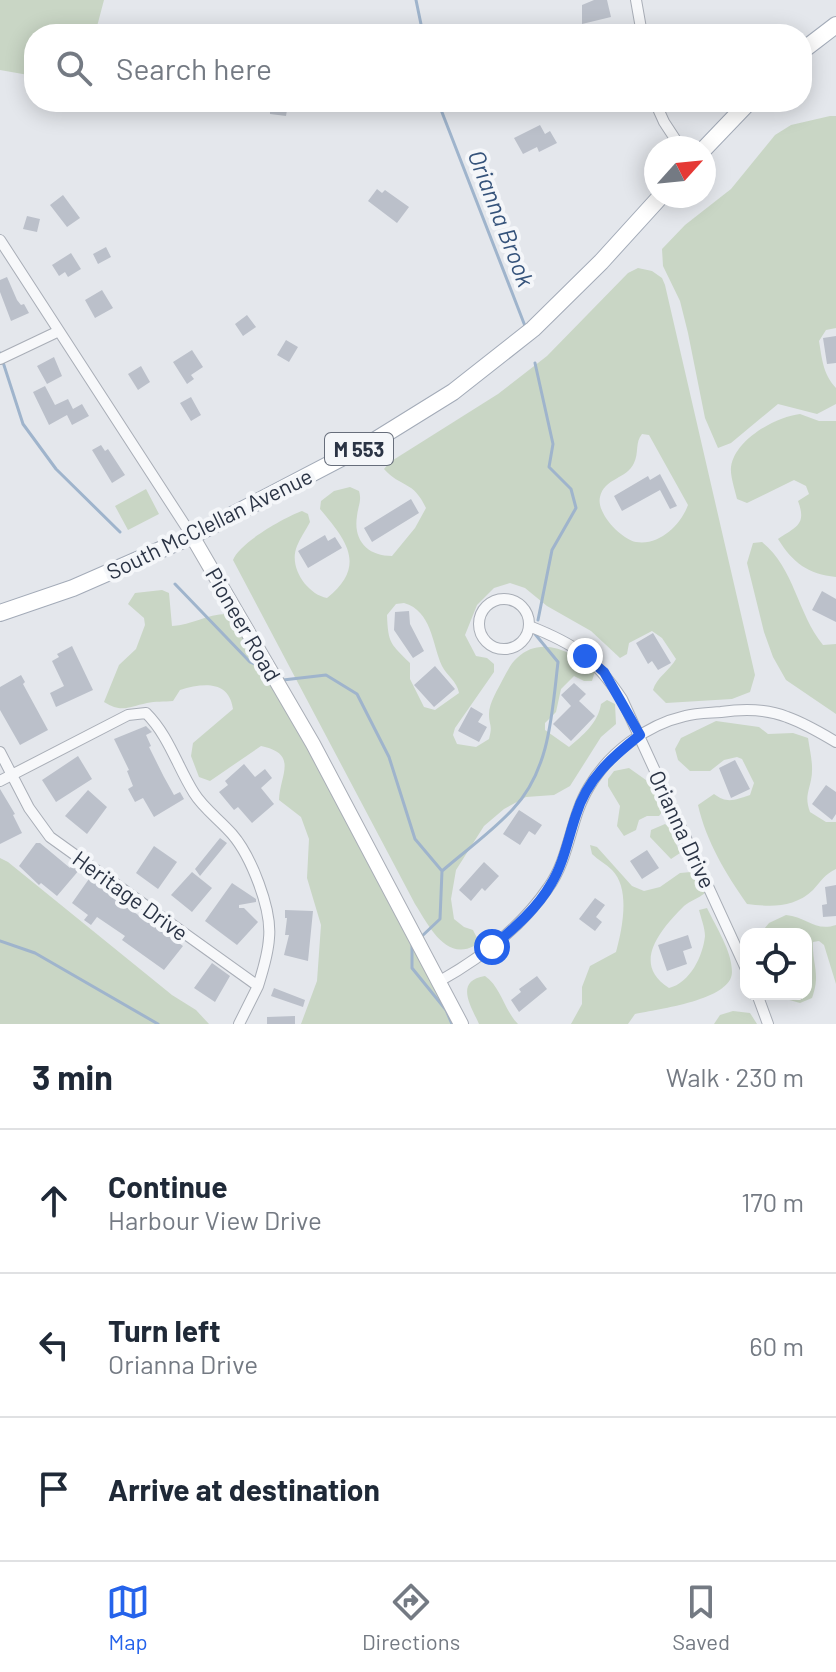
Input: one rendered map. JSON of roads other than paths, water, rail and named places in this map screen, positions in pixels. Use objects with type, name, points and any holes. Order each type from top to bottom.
[{"type":"main road","points":[[812,43],[836,25]]},
{"type":"main road","points":[[716,136],[739,112]]},
{"type":"main road","name":"South McClellan Avenue","points":[[0,613],[73,588],[192,536],[374,441],[453,392],[533,329],[650,208]]},
{"type":"street","points":[[636,0],[640,24]]},
{"type":"street","points":[[660,112],[673,136]]},
{"type":"street","name":"Pioneer Road","points":[[0,240],[192,536],[313,744],[461,1024]]},
{"type":"street","points":[[0,359],[59,331]]},
{"type":"street","points":[[505,598],[520,604],[529,626],[522,642],[507,649],[498,649],[483,639],[478,623],[484,608],[497,599],[505,598]]},
{"type":"street","name":"Orianna Drive","points":[[529,626],[565,640],[604,672],[640,735],[740,956]]},
{"type":"street","points":[[438,982],[472,963],[492,947],[538,901],[551,884],[562,861],[576,813],[588,787],[607,760],[640,735],[684,716],[743,709],[785,716],[836,742]]},
{"type":"street","points":[[0,781],[128,715],[146,713],[161,728],[195,796],[234,836],[251,865],[263,900],[270,934],[266,963],[239,1024]]},
{"type":"street","name":"Heritage Drive","points":[[0,752],[29,808],[50,837],[258,986]]},
{"type":"street","points":[[759,1000],[768,1024]]},
{"type":"waterway","name":"Orianna Brook","points":[[416,0],[421,24]]},
{"type":"waterway","name":"Orianna Brook","points":[[442,112],[525,326]]},
{"type":"waterway","points":[[0,353],[23,424],[56,469],[120,532]]},
{"type":"waterway","name":"Orianna Brook","points":[[535,363],[553,444],[549,467],[571,489],[576,508],[552,550],[538,620]]},
{"type":"waterway","points":[[175,584],[250,662],[261,667]]},
{"type":"waterway","name":"Orianna Brook","points":[[421,937],[440,919],[442,871],[513,809],[535,777],[542,759],[551,721],[558,662],[535,634]]},
{"type":"waterway","points":[[283,680],[326,675],[357,694],[389,757],[415,839],[442,871]]},
{"type":"waterway","points":[[0,941],[35,953],[158,1024]]},
{"type":"waterway","name":"Orianna Brook","points":[[412,945],[412,968],[446,1010],[452,1024]]}]
